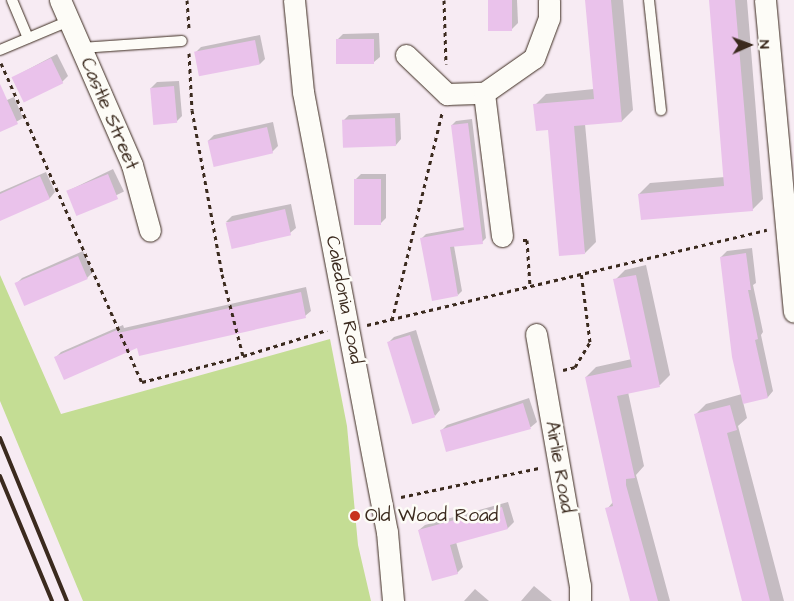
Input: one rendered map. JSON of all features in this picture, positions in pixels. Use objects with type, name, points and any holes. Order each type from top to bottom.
[{"type":"street","name":"Castle Street","points":[[60,0],[132,165],[150,231]]},
{"type":"street","name":"Caledonia Road","points":[[294,0],[303,92],[349,323],[381,501],[393,601]]},
{"type":"street","points":[[406,55],[447,94],[484,93],[534,58],[549,18],[549,0]]},
{"type":"street","points":[[765,0],[786,150],[786,226],[794,312]]},
{"type":"street","points":[[484,93],[502,236]]},
{"type":"street","name":"Airlie Road","points":[[536,334],[580,585],[580,601]]},
{"type":"lane","points":[[12,0],[28,38]]},
{"type":"lane","points":[[649,0],[662,110]]},
{"type":"lane","points":[[0,50],[69,21]]},
{"type":"lane","points":[[81,48],[187,41]]},
{"type":"path","points":[[188,0],[187,41],[192,110],[222,274],[244,356]]},
{"type":"path","points":[[392,320],[447,94],[444,0]]},
{"type":"path","points":[[0,60],[142,382],[244,356],[349,323],[368,325],[392,320],[581,272],[786,226]]},
{"type":"path","points":[[502,236],[527,240],[530,286]]},
{"type":"path","points":[[543,374],[575,367],[590,342],[581,272]]},
{"type":"path","points":[[381,501],[558,462]]},
{"type":"green space","points":[[0,275],[61,414],[330,339],[347,426],[358,545],[371,601],[83,601],[0,401]]},
{"type":"building","points":[[488,0],[512,0],[512,31],[488,31]]},
{"type":"building","points":[[585,0],[611,0],[622,122],[574,126],[585,254],[559,256],[548,130],[536,131],[533,104],[594,99]]},
{"type":"building","points":[[709,0],[735,0],[753,211],[641,220],[638,194],[724,186]]},
{"type":"building","points":[[336,39],[374,39],[374,64],[336,64]]},
{"type":"building","points":[[255,40],[260,65],[199,76],[194,52]]},
{"type":"building","points":[[51,58],[63,83],[24,102],[11,77]]},
{"type":"building","points":[[0,84],[18,124],[0,132]]},
{"type":"building","points":[[174,86],[177,123],[153,125],[150,88]]},
{"type":"building","points":[[395,118],[396,146],[343,148],[342,120]]},
{"type":"building","points":[[468,123],[483,244],[450,247],[458,296],[432,301],[420,238],[464,230],[451,125]]},
{"type":"building","points":[[267,127],[273,153],[214,167],[208,141]]},
{"type":"building","points":[[108,174],[118,199],[76,216],[66,191]]},
{"type":"building","points":[[40,176],[50,199],[0,221],[0,194]]},
{"type":"building","points":[[354,179],[381,179],[381,225],[354,225]]},
{"type":"building","points":[[285,209],[291,235],[232,249],[226,223]]},
{"type":"building","points":[[746,253],[751,290],[748,290],[758,339],[755,340],[768,398],[743,404],[732,357],[720,257]]},
{"type":"building","points":[[78,256],[88,279],[24,306],[14,283]]},
{"type":"building","points":[[636,275],[660,387],[617,396],[635,478],[626,479],[626,485],[658,601],[630,601],[605,508],[613,506],[585,377],[632,367],[613,279]]},
{"type":"building","points":[[301,292],[306,318],[139,356],[137,348],[64,380],[54,357],[117,330],[118,333]]},
{"type":"building","points":[[410,335],[435,417],[412,424],[387,342]]},
{"type":"building","points":[[523,403],[531,429],[446,452],[440,430]]},
{"type":"building","points":[[730,405],[737,430],[727,433],[770,601],[742,601],[694,414]]},
{"type":"building","points":[[502,507],[508,529],[450,545],[458,574],[432,581],[418,530]]},
{"type":"railway","points":[[0,438],[67,601]]},
{"type":"railway","points":[[0,476],[52,601]]},
{"type":"place","name":"Old Wood Road","points":[[355,516]]}]
